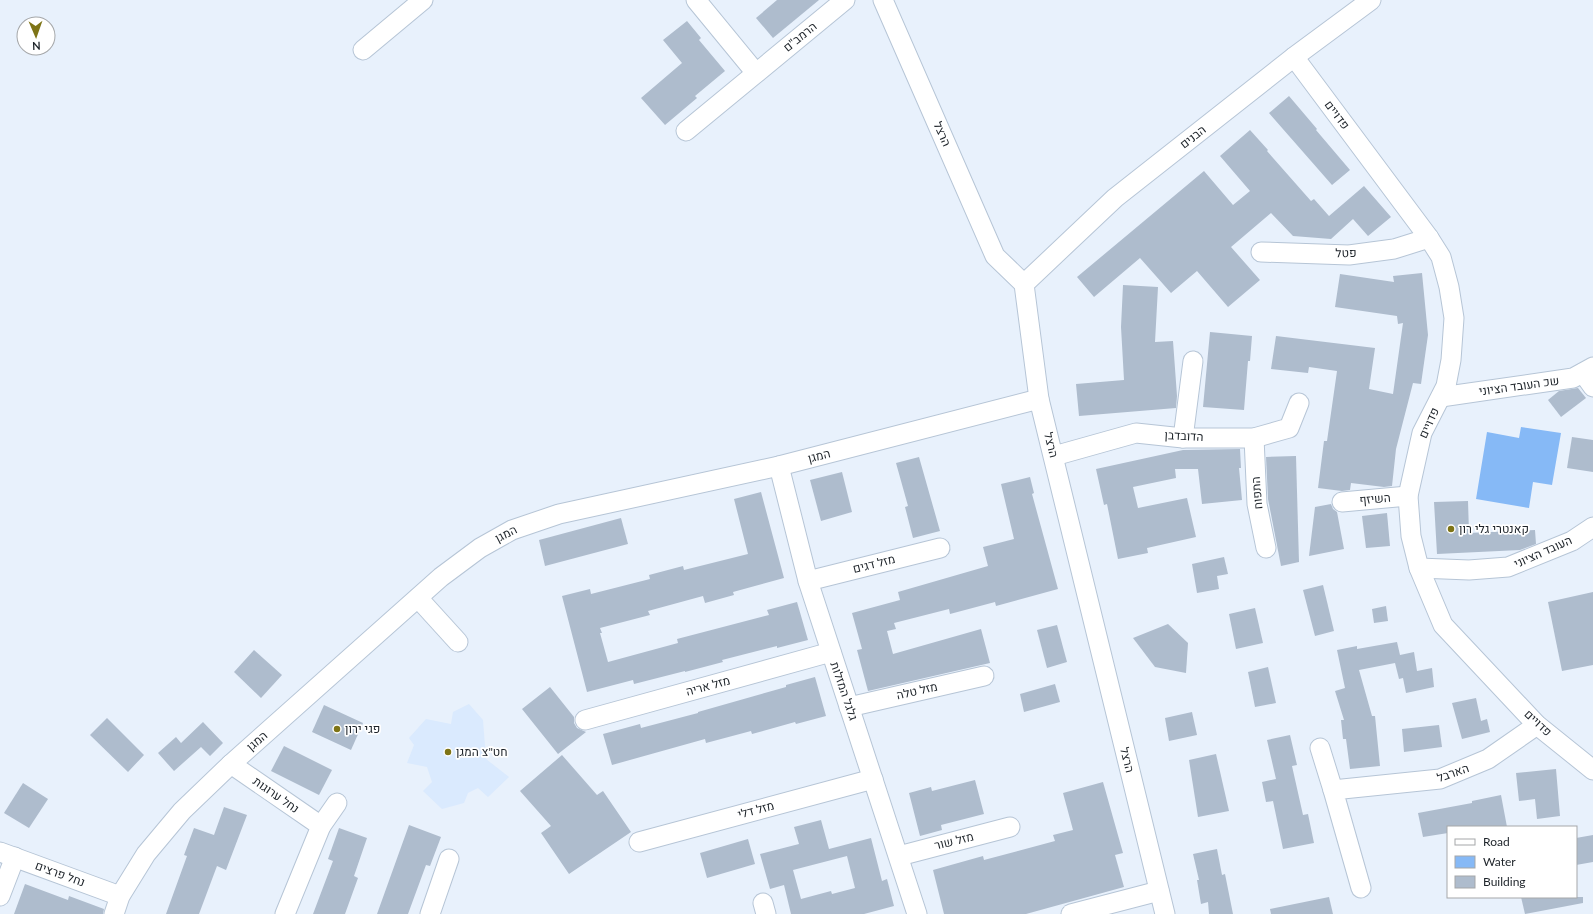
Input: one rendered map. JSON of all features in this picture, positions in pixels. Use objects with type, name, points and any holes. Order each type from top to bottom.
[{"type":"street","points":[[363,50],[422,0]]},
{"type":"street","points":[[696,0],[756,73]]},
{"type":"street","name":"הרמב\"ם","points":[[686,131],[845,0]]},
{"type":"street","name":"הרצל","points":[[883,0],[995,256],[1024,284],[1039,399],[1165,914]]},
{"type":"street","name":"הבנים","points":[[1024,284],[1115,198],[1294,57],[1371,0]]},
{"type":"street","name":"פדויים","points":[[1294,57],[1429,238],[1441,257],[1449,287],[1454,318],[1451,360],[1446,386],[1422,433],[1408,496],[1411,536],[1419,568],[1443,625],[1537,725],[1593,770]]},
{"type":"street","name":"פטל","points":[[1261,252],[1348,255],[1394,249],[1429,238]]},
{"type":"street","points":[[1183,438],[1193,361]]},
{"type":"street","name":"שכ העובד הציוני","points":[[1441,397],[1590,376]]},
{"type":"street","name":"המגן","points":[[114,914],[120,896],[146,854],[182,811],[231,764],[441,577],[480,548],[512,530],[559,514],[779,466],[1039,399]]},
{"type":"street","name":"הדובדבן","points":[[1054,456],[1136,433],[1183,438],[1254,438],[1289,428],[1299,403]]},
{"type":"street","name":"התפוח","points":[[1254,438],[1257,504],[1266,548]]},
{"type":"street","name":"גלגל המזלות","points":[[779,466],[808,580],[917,914]]},
{"type":"street","name":"השיזף","points":[[1342,502],[1408,496]]},
{"type":"street","name":"העובד הציוני","points":[[1419,568],[1469,570],[1508,567],[1572,541],[1593,527]]},
{"type":"street","name":"מזל דגים","points":[[808,580],[940,548]]},
{"type":"street","points":[[418,598],[458,642]]},
{"type":"street","name":"מזל אריה","points":[[585,720],[831,652]]},
{"type":"street","name":"מזל טלה","points":[[849,706],[984,676]]},
{"type":"street","name":"הארבל","points":[[1334,790],[1440,779],[1488,759],[1537,725]]},
{"type":"street","points":[[1320,748],[1334,790],[1361,888]]},
{"type":"street","name":"נחל ערוגות","points":[[231,764],[321,826]]},
{"type":"street","name":"מזל דלי","points":[[639,842],[873,779]]},
{"type":"street","points":[[285,914],[321,826],[337,803]]},
{"type":"street","name":"מזל שור","points":[[898,856],[1010,827]]},
{"type":"street","points":[[0,896],[7,854]]},
{"type":"street","name":"נחל פרצים","points":[[7,854],[120,896]]},
{"type":"street","points":[[430,914],[449,859]]},
{"type":"street","points":[[1071,914],[1159,891]]},
{"type":"shaded area","name":"חט\"צ המגן","points":[[469,704],[483,720],[486,759],[509,777],[488,797],[478,788],[468,793],[464,803],[442,809],[423,791],[432,782],[427,767],[407,763],[414,745],[409,738],[426,719],[451,724],[453,712]]},
{"type":"water","points":[[1521,427],[1561,433],[1552,485],[1533,482],[1529,508],[1476,499],[1487,432],[1519,438]]},
{"type":"building","points":[[777,0],[819,0],[773,38],[756,18]]},
{"type":"building","points":[[687,21],[701,38],[699,40],[725,71],[695,96],[697,98],[665,125],[641,98],[682,63],[663,40]]},
{"type":"building","points":[[1289,96],[1350,170],[1332,185],[1269,113]]},
{"type":"building","points":[[1250,130],[1311,201],[1314,199],[1329,216],[1364,186],[1391,217],[1368,236],[1353,219],[1331,239],[1293,236],[1271,213],[1231,247],[1260,280],[1228,307],[1197,271],[1171,293],[1140,258],[1094,297],[1077,277],[1204,171],[1233,205],[1250,191],[1220,156]]},
{"type":"building","points":[[1422,273],[1428,335],[1421,384],[1413,383],[1396,449],[1392,486],[1384,487],[1351,483],[1350,490],[1342,491],[1318,488],[1324,441],[1327,441],[1337,371],[1309,367],[1308,373],[1271,369],[1276,336],[1375,348],[1369,389],[1393,394],[1403,323],[1398,324],[1397,316],[1335,307],[1340,274],[1394,282],[1393,276]]},
{"type":"building","points":[[1123,285],[1158,287],[1155,342],[1173,341],[1177,396],[1176,408],[1079,416],[1076,384],[1124,380],[1121,327]]},
{"type":"building","points":[[1210,332],[1252,336],[1250,361],[1248,361],[1244,410],[1203,407]]},
{"type":"building","points":[[1578,388],[1586,398],[1561,417],[1548,400],[1559,391]]},
{"type":"building","points":[[1572,437],[1593,440],[1593,472],[1567,468]]},
{"type":"building","points":[[1240,449],[1241,468],[1239,468],[1242,500],[1202,504],[1198,469],[1175,469],[1176,478],[1133,487],[1138,508],[1187,498],[1196,537],[1147,548],[1148,553],[1118,559],[1107,504],[1104,505],[1096,469],[1183,450]]},
{"type":"building","points":[[1296,456],[1299,562],[1281,566],[1268,499],[1266,457]]},
{"type":"building","points":[[919,457],[940,531],[913,538],[905,507],[908,506],[896,463]]},
{"type":"building","points":[[842,472],[852,512],[821,521],[810,480]]},
{"type":"building","points":[[1030,477],[1034,493],[1032,494],[1058,589],[996,606],[995,602],[950,614],[949,609],[894,623],[896,629],[887,631],[893,654],[981,629],[990,663],[868,691],[857,650],[862,649],[852,613],[900,600],[898,592],[988,566],[983,547],[1014,539],[1001,484]]},
{"type":"building","points":[[761,492],[784,578],[733,592],[734,595],[705,603],[703,596],[648,611],[650,615],[600,628],[608,662],[678,643],[677,639],[769,615],[767,610],[797,602],[808,640],[777,648],[777,646],[722,660],[723,662],[634,684],[633,680],[587,692],[562,596],[590,589],[591,594],[650,579],[649,575],[683,566],[684,570],[748,554],[734,499]]},
{"type":"building","points":[[1468,501],[1469,533],[1535,530],[1536,544],[1520,550],[1437,554],[1434,502]]},
{"type":"building","points":[[1331,504],[1333,509],[1337,512],[1344,549],[1309,556],[1315,507]]},
{"type":"building","points":[[1387,513],[1390,546],[1366,548],[1362,516]]},
{"type":"building","points":[[621,518],[628,544],[545,566],[539,540]]},
{"type":"building","points":[[1224,557],[1228,574],[1217,576],[1219,589],[1197,593],[1192,564]]},
{"type":"building","points":[[1323,585],[1334,631],[1315,636],[1303,590]]},
{"type":"building","points":[[1593,592],[1593,665],[1562,671],[1548,602]]},
{"type":"building","points":[[1386,606],[1388,621],[1374,623],[1372,609]]},
{"type":"building","points":[[1255,608],[1263,643],[1236,649],[1229,614]]},
{"type":"building","points":[[1168,624],[1188,643],[1186,673],[1155,667],[1133,638]]},
{"type":"building","points":[[1057,625],[1067,662],[1047,668],[1037,630]]},
{"type":"building","points":[[1397,642],[1400,655],[1414,652],[1417,671],[1432,668],[1434,687],[1406,693],[1403,678],[1399,679],[1395,663],[1359,670],[1372,716],[1375,716],[1380,766],[1350,769],[1346,739],[1343,739],[1341,720],[1344,720],[1335,691],[1345,688],[1337,650],[1357,646],[1357,649]]},
{"type":"building","points":[[254,650],[282,675],[261,698],[234,672]]},
{"type":"building","points":[[1268,667],[1276,703],[1255,707],[1248,672]]},
{"type":"building","points":[[815,677],[826,716],[796,724],[795,722],[752,734],[751,731],[706,743],[705,739],[612,765],[603,734],[640,724],[641,728],[698,713]]},
{"type":"building","points":[[1055,684],[1060,702],[1024,712],[1020,694]]},
{"type":"building","points":[[550,687],[574,717],[574,723],[577,728],[586,732],[558,754],[522,709]]},
{"type":"building","points":[[1476,698],[1481,721],[1487,719],[1490,732],[1462,739],[1452,703]]},
{"type":"building","points":[[324,705],[363,723],[351,750],[312,732]]},
{"type":"building","points":[[1192,712],[1197,735],[1169,741],[1165,718]]},
{"type":"building","points":[[107,718],[144,755],[128,772],[90,735]]},
{"type":"building","points":[[203,722],[223,743],[210,756],[201,747],[174,771],[158,753],[176,737],[181,743]]},
{"type":"building","points":[[1439,725],[1442,747],[1404,752],[1402,729]]},
{"type":"building","points":[[1290,735],[1297,765],[1292,766],[1303,815],[1308,814],[1314,843],[1283,849],[1273,801],[1266,802],[1262,782],[1276,779],[1267,740]]},
{"type":"building","points":[[284,746],[332,770],[319,795],[271,771]]},
{"type":"building","points":[[1216,754],[1229,811],[1198,817],[1189,760]]},
{"type":"building","points":[[562,755],[597,795],[603,791],[631,832],[569,874],[541,833],[551,826],[520,791]]},
{"type":"building","points":[[1556,769],[1560,816],[1537,819],[1535,799],[1519,801],[1516,773]]},
{"type":"building","points":[[975,780],[984,814],[941,825],[942,830],[920,836],[909,793],[931,787],[932,791]]},
{"type":"building","points":[[1103,782],[1123,853],[1115,855],[1124,887],[1026,914],[944,914],[933,870],[983,856],[984,860],[1055,841],[1053,835],[1073,830],[1063,793]]},
{"type":"building","points":[[23,783],[48,799],[29,828],[4,813]]},
{"type":"building","points":[[1501,795],[1507,826],[1447,826],[1447,833],[1423,837],[1418,813],[1472,803],[1472,801]]},
{"type":"building","points":[[224,807],[247,815],[226,870],[217,866],[199,914],[166,914],[187,856],[184,855],[194,828],[214,835]]},
{"type":"building","points":[[821,820],[829,849],[871,838],[882,881],[887,879],[894,906],[864,914],[791,914],[784,885],[770,889],[760,854],[799,844],[794,827]],"holes":[[[847,856],[855,888],[832,894],[831,891],[801,899],[793,870]]]},
{"type":"building","points":[[409,825],[441,837],[430,866],[426,865],[408,914],[377,914]]},
{"type":"building","points":[[339,828],[367,838],[354,876],[358,878],[345,914],[313,914],[333,861],[328,859]]},
{"type":"building","points":[[1593,835],[1593,862],[1577,865],[1577,838]]},
{"type":"building","points":[[748,839],[755,864],[707,878],[700,853]]},
{"type":"building","points":[[1217,849],[1222,875],[1225,874],[1233,914],[1209,914],[1208,902],[1201,904],[1197,880],[1199,880],[1193,854]]},
{"type":"building","points":[[25,884],[68,900],[69,896],[104,909],[103,914],[14,914]]},
{"type":"building","points":[[1329,897],[1333,914],[1271,914],[1270,909]]},
{"type":"building","points":[[1583,897],[1583,903],[1525,914],[1521,898]]},
{"type":"place","name":"קאנטרי גלי רון","points":[[1451,529]]},
{"type":"place","name":"פגי ירון","points":[[337,729]]},
{"type":"place","name":"חט\"צ המגן","points":[[448,752]]}]
